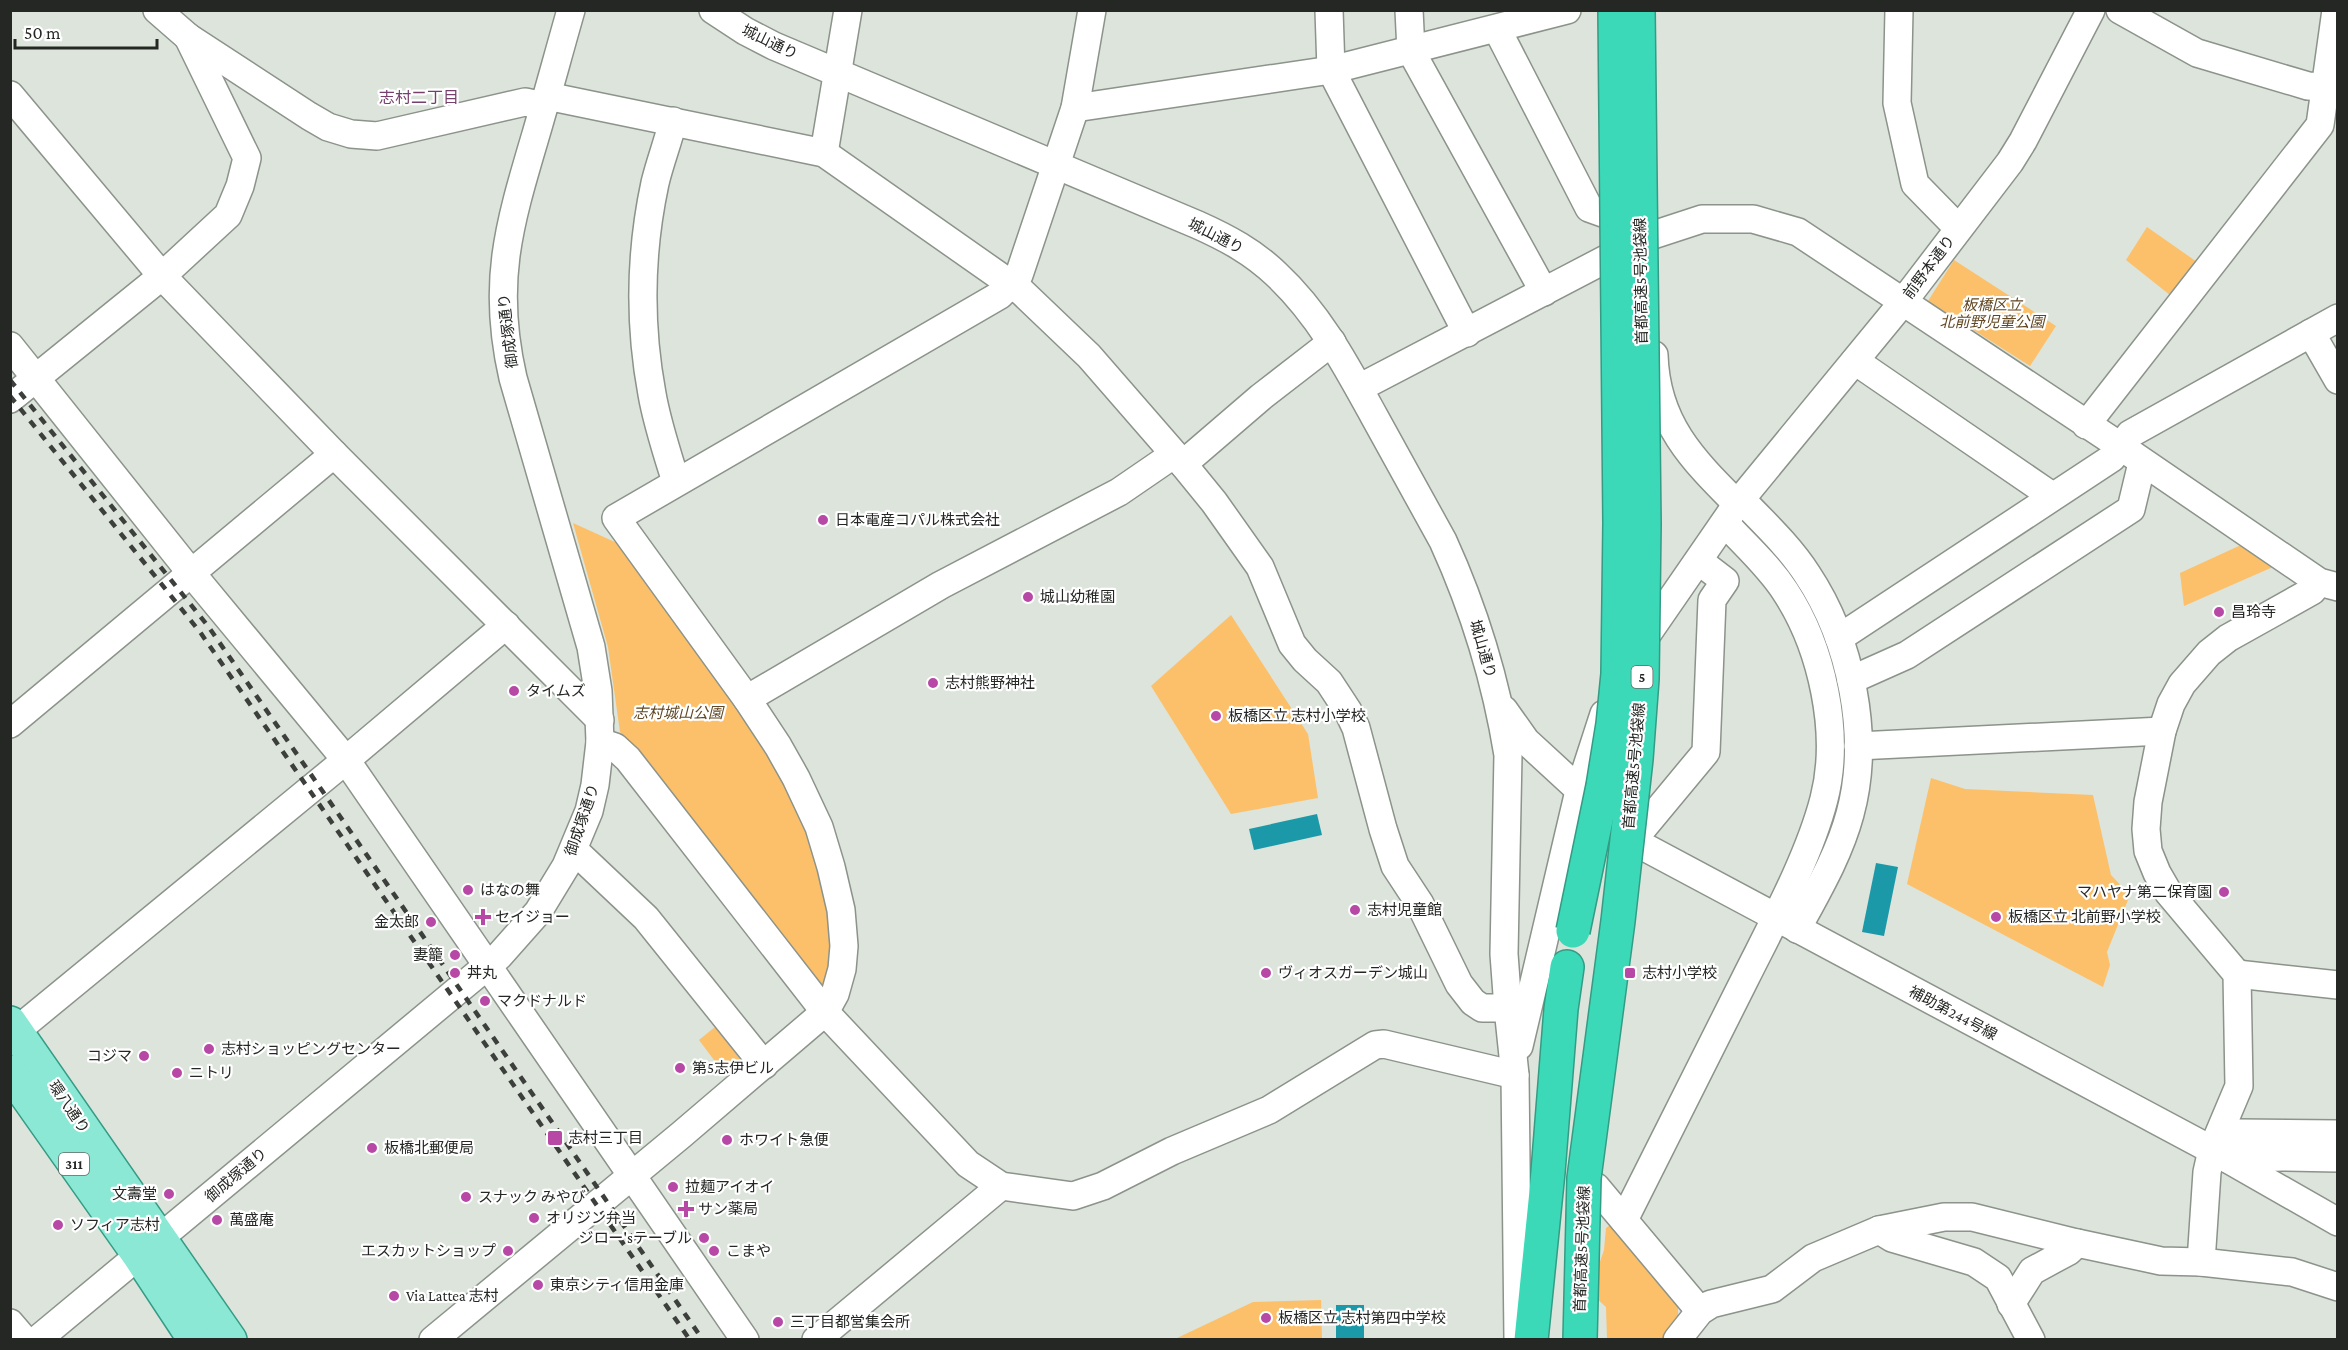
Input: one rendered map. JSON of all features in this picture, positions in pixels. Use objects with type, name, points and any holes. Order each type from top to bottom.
[{"type":"highway","name":"首都高速5号池袋線","points":[[1573,931],[1603,786],[1618,674],[1620,523],[1615,10]]},
{"type":"highway","name":"首都高速5号池袋線","points":[[1580,1340],[1584,1178],[1618,921],[1636,759],[1642,679],[1644,524],[1638,10]]},
{"type":"highway","points":[[1531,1340],[1561,1009],[1567,968]]},
{"type":"highway","points":[[1567,1340],[1570,1304],[1583,1226]]},
{"type":"main road","name":"環八通り","points":[[12,1030],[149,1246],[195,1340]]},
{"type":"main road","name":"環八通り","points":[[10,1072],[149,1246],[230,1340]]},
{"type":"street","points":[[157,10],[188,37],[309,116],[328,127],[351,134],[377,136],[402,132],[525,102],[545,101],[674,121],[824,153],[1011,284],[1089,356],[1214,502],[1260,567],[1292,644],[1305,660],[1329,682],[1344,703],[1356,728],[1395,866],[1420,904],[1463,990],[1473,1002],[1482,1008],[1508,1008]]},
{"type":"street","name":"御成塚通り","points":[[23,1333],[149,1246],[499,956],[538,912],[558,882],[574,850],[596,785],[600,731],[596,669],[513,378],[504,330],[502,286],[506,249],[515,204],[571,10]]},
{"type":"street","name":"城山通り","points":[[713,10],[745,32],[774,46],[1198,225],[1240,246],[1276,273],[1306,306],[1332,342],[1359,388],[1443,541],[1487,656],[1508,755],[1504,954],[1515,1070]]},
{"type":"street","points":[[824,153],[848,10]]},
{"type":"street","points":[[433,1340],[764,1065],[825,1012],[835,994],[842,969],[844,946],[841,910],[819,827],[778,746],[747,699],[616,518],[1000,295],[1011,284],[1019,275],[1075,108],[1092,10]]},
{"type":"street","points":[[1329,10],[1331,70],[1467,333]]},
{"type":"street","points":[[1409,10],[1411,51],[1544,292]]},
{"type":"street","points":[[1518,1340],[1515,1070],[1579,791],[1615,679],[1605,474],[1601,10]]},
{"type":"street","points":[[1649,10],[1650,236],[1654,372],[1663,410],[1695,462],[1734,509],[1768,568],[1786,592],[1817,656],[1827,704],[1831,755],[1825,797],[1786,924]]},
{"type":"street","points":[[1899,10],[1897,103],[1915,184],[1958,228]]},
{"type":"street","name":"前野本通り","points":[[1615,679],[1734,509],[1903,302],[2023,141],[2091,10]]},
{"type":"street","points":[[2120,10],[2197,53],[2308,86],[2331,85]]},
{"type":"street","points":[[2086,425],[2320,124],[2331,85],[2336,10]]},
{"type":"street","points":[[1075,108],[1331,70],[1411,51],[1492,24],[1567,11]]},
{"type":"street","points":[[1492,24],[1589,208],[1603,213]]},
{"type":"street","points":[[10,399],[162,276],[228,214],[240,186],[247,158],[188,37]]},
{"type":"street","points":[[10,95],[162,276],[334,454],[506,625],[600,731],[628,759],[825,1012],[968,1164],[1002,1186],[1073,1196],[1103,1186],[1172,1151],[1269,1110],[1375,1046],[1384,1044],[1515,1070]]},
{"type":"street","points":[[674,121],[656,182],[642,286],[643,336],[652,396],[676,482]]},
{"type":"street","points":[[1359,388],[1650,236],[1702,219],[1754,219],[1798,232],[2328,585]]},
{"type":"street","points":[[1839,638],[2052,495],[2112,458],[2130,434],[2337,318]]},
{"type":"street","points":[[2311,333],[2337,380]]},
{"type":"street","points":[[747,699],[941,585],[1178,460],[1332,342]]},
{"type":"street","points":[[10,346],[192,574],[346,760],[633,1174],[745,1340]]},
{"type":"street","points":[[1855,361],[2052,495]]},
{"type":"street","points":[[10,724],[334,454]]},
{"type":"street","points":[[1851,680],[1907,656],[2131,509],[2142,463]]},
{"type":"street","points":[[1624,1220],[1786,924],[1831,867],[1843,837],[1856,786],[1858,746],[1851,680],[1839,638],[1808,575],[1787,546],[1734,509]]},
{"type":"street","points":[[1638,839],[1706,752],[1712,600],[1725,581],[1699,561]]},
{"type":"street","points":[[2201,1262],[2207,1172],[2219,1149],[2240,1086],[2237,974],[2168,892],[2157,873],[2148,851],[2146,829],[2148,802],[2162,731],[2171,704],[2182,684],[2209,653],[2248,626],[2312,591],[2328,585]]},
{"type":"street","points":[[1586,1340],[1596,1187],[1638,839],[1657,621]]},
{"type":"street","points":[[12,1030],[346,760],[506,625]]},
{"type":"street","name":"補助第244号線","points":[[1496,695],[1517,730],[1579,791],[1638,839],[1786,924],[2219,1149],[2337,1222]]},
{"type":"street","points":[[1858,746],[2162,731]]},
{"type":"street","points":[[574,850],[646,918],[764,1065]]},
{"type":"street","points":[[2237,974],[2337,985]]},
{"type":"street","points":[[2219,1149],[2238,1133],[2337,1134]]},
{"type":"street","points":[[2219,1149],[2337,1158]]},
{"type":"street","points":[[816,1340],[1002,1186]]},
{"type":"street","points":[[1596,1187],[1700,1311]]},
{"type":"street","points":[[1677,1340],[1700,1311],[1711,1304],[1772,1289],[1813,1258],[1880,1230],[1944,1217],[1972,1217],[2161,1261],[2201,1262],[2292,1272],[2337,1287]]},
{"type":"street","points":[[1880,1230],[1892,1238],[1974,1262],[1998,1278],[2031,1340]]},
{"type":"street","points":[[2011,1304],[2032,1271],[2069,1251],[2077,1243]]},
{"type":"street","points":[[2311,1278],[2337,1272]]},
{"type":"green space","points":[[2147,227],[2207,269],[2180,303],[2126,260]]},
{"type":"green space","name":"板橋区立 北前野児童公園","points":[[1954,260],[2056,326],[2030,366],[1928,301]]},
{"type":"green space","name":"志村城山公園","points":[[573,523],[628,548],[735,695],[805,816],[825,877],[836,964],[820,994],[620,732],[608,647]]},
{"type":"green space","points":[[2241,545],[2273,567],[2184,606],[2180,573]]},
{"type":"green space","points":[[1231,615],[1308,734],[1318,798],[1231,814],[1151,686]]},
{"type":"green space","points":[[1931,778],[1965,789],[2093,795],[2111,875],[2130,895],[2107,952],[2110,965],[2103,987],[1907,884]]},
{"type":"green space","points":[[715,1027],[740,1059],[723,1072],[699,1040]]},
{"type":"green space","points":[[1613,1223],[1678,1303],[1678,1322],[1664,1339],[1607,1339],[1606,1307],[1595,1297],[1594,1279],[1604,1250],[1606,1228]]},
{"type":"green space","points":[[1321,1300],[1322,1339],[1175,1339],[1253,1302]]},
{"type":"water","points":[[1317,814],[1322,835],[1254,850],[1249,829]]},
{"type":"water","points":[[1876,863],[1898,867],[1884,936],[1862,932]]},
{"type":"water","points":[[1336,1305],[1364,1305],[1364,1339],[1336,1339]]},
{"type":"railway","points":[[10,380],[208,626],[703,1340]]},
{"type":"railway","points":[[10,396],[200,632],[690,1340]]},
{"type":"place","name":"日本電産コパル株式会社","points":[[823,520]]},
{"type":"place","name":"城山幼稚園","points":[[1028,597]]},
{"type":"place","name":"昌玲寺","points":[[2219,612]]},
{"type":"place","name":"志村熊野神社","points":[[933,683]]},
{"type":"place","name":"タイムズ","points":[[514,691]]},
{"type":"place","name":"板橋区立 志村小学校","points":[[1216,716]]},
{"type":"place","name":"はなの舞","points":[[468,890]]},
{"type":"place","name":"マハヤナ第二保育園","points":[[2224,892]]},
{"type":"place","name":"志村児童館","points":[[1355,910]]},
{"type":"place","name":"セイジョー","points":[[483,917]]},
{"type":"place","name":"板橋区立 北前野小学校","points":[[1996,917]]},
{"type":"place","name":"金太郎","points":[[431,922]]},
{"type":"place","name":"妻籠","points":[[455,955]]},
{"type":"place","name":"丼丸","points":[[455,973]]},
{"type":"place","name":"ヴィオスガーデン城山","points":[[1266,973]]},
{"type":"place","name":"志村小学校","points":[[1630,973]]},
{"type":"place","name":"マクドナルド","points":[[485,1001]]},
{"type":"place","name":"志村ショッピングセンター","points":[[209,1049]]},
{"type":"place","name":"コジマ","points":[[144,1056]]},
{"type":"place","name":"第5志伊ビル","points":[[680,1068]]},
{"type":"place","name":"ニトリ","points":[[177,1073]]},
{"type":"place","name":"志村三丁目","points":[[555,1138]]},
{"type":"place","name":"ホワイト急便","points":[[727,1140]]},
{"type":"place","name":"板橋北郵便局","points":[[372,1148]]},
{"type":"place","name":"拉麺アイオイ","points":[[673,1187]]},
{"type":"place","name":"文壽堂","points":[[169,1194]]},
{"type":"place","name":"スナック みやび","points":[[466,1197]]},
{"type":"place","name":"サン薬局","points":[[686,1209]]},
{"type":"place","name":"オリジン弁当","points":[[534,1218]]},
{"type":"place","name":"萬盛庵","points":[[217,1220]]},
{"type":"place","name":"ソフィア志村","points":[[58,1225]]},
{"type":"place","name":"ジロー'sテーブル","points":[[704,1238]]},
{"type":"place","name":"エスカットショップ","points":[[508,1251]]},
{"type":"place","name":"こまや","points":[[714,1251]]},
{"type":"place","name":"東京シティ信用金庫","points":[[538,1285]]},
{"type":"place","name":"Via Lattea 志村","points":[[394,1296]]},
{"type":"place","name":"板橋区立 志村第四中学校","points":[[1266,1318]]},
{"type":"place","name":"三丁目都営集会所","points":[[778,1322]]},
{"type":"district","name":"志村二丁目","points":[[419,97]]}]
